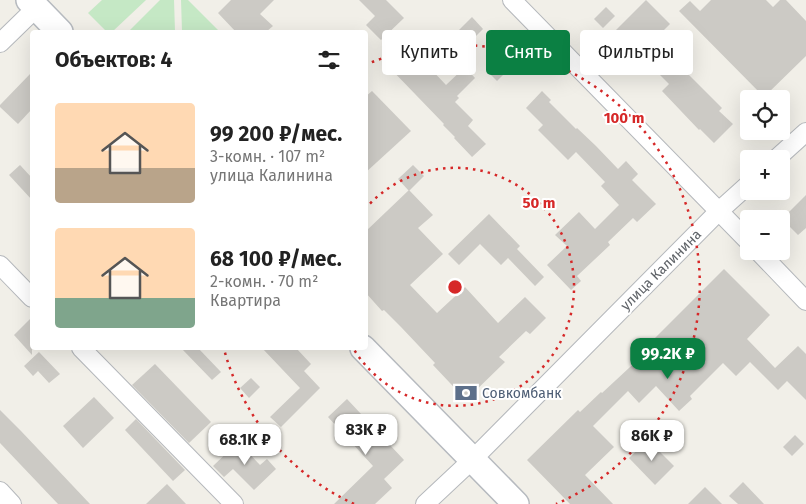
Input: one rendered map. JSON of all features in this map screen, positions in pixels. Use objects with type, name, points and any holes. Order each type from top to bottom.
[{"type":"main road","points":[[32,4],[58,30]]},
{"type":"main road","points":[[366,350],[516,504]]},
{"type":"street","points":[[512,0],[740,233]]},
{"type":"street","points":[[0,43],[32,4]]},
{"type":"street","points":[[786,150],[806,132]]},
{"type":"street","name":"улица Калинина","points":[[425,504],[472,460],[740,192]]},
{"type":"street","points":[[767,260],[806,301]]},
{"type":"street","points":[[0,265],[30,296]]},
{"type":"street","points":[[83,350],[234,504]]},
{"type":"street","points":[[0,491],[12,504]]},
{"type":"green space","points":[[102,0],[146,0],[114,30],[105,30],[88,13]]},
{"type":"green space","points":[[160,0],[174,0],[175,30],[130,30]]},
{"type":"green space","points":[[181,0],[188,0],[218,30],[182,30]]},
{"type":"building","points":[[231,0],[274,0],[260,14],[273,26],[268,30],[234,30],[218,13]]},
{"type":"building","points":[[359,0],[386,0],[404,18],[391,30],[382,30],[381,40],[366,25],[375,16]]},
{"type":"building","points":[[646,0],[670,24],[664,30],[616,30]]},
{"type":"building","points":[[711,0],[766,0],[773,7],[780,0],[786,0],[806,21],[806,56],[771,90],[757,90],[679,11],[690,1],[700,11]]},
{"type":"building","points":[[606,7],[615,16],[603,28],[594,19]]},
{"type":"building","points":[[472,17],[483,29],[476,36],[476,30],[459,30]]},
{"type":"building","points":[[30,74],[30,111],[18,124],[0,105]]},
{"type":"building","points":[[397,75],[437,75],[446,85],[457,75],[472,75],[475,78],[457,96],[459,98],[455,102],[473,120],[468,126],[486,144],[472,157],[444,124]]},
{"type":"building","points":[[491,75],[503,75],[497,81]]},
{"type":"building","points":[[660,75],[689,75],[722,108],[719,111],[733,124],[714,143],[662,91],[669,84]]},
{"type":"building","points":[[372,91],[411,131],[368,170],[368,94]]},
{"type":"building","points":[[542,91],[551,100],[549,102],[618,169],[626,161],[638,174],[632,180],[656,204],[637,222],[633,218],[608,242],[610,245],[577,276],[581,281],[571,290],[547,265],[567,246],[555,235],[579,212],[595,229],[619,205],[601,186],[605,182],[576,152],[568,160],[538,130],[543,125],[526,108]]},
{"type":"building","points":[[20,165],[30,176],[30,198],[9,175]]},
{"type":"building","points":[[413,165],[424,176],[409,191],[398,179]]},
{"type":"building","points":[[409,190],[433,215],[418,228],[443,254],[410,285],[437,313],[465,287],[498,323],[525,297],[546,318],[530,334],[526,331],[499,357],[505,362],[466,400],[433,365],[435,363],[368,295],[368,229]]},
{"type":"building","points":[[806,195],[806,228],[798,235],[790,227],[790,211]]},
{"type":"building","points":[[489,214],[520,246],[517,249],[544,277],[535,286],[508,258],[501,265],[480,244],[459,265],[448,254]]},
{"type":"building","points":[[724,269],[770,315],[747,339],[775,368],[798,346],[806,354],[806,400],[787,381],[778,390],[750,362],[736,376],[723,363],[690,396],[692,399],[679,411],[656,386],[639,403],[628,391],[593,426],[614,447],[585,475],[613,504],[570,504],[527,460],[578,410],[580,412],[657,342],[654,339]]},
{"type":"building","points":[[30,319],[30,350],[32,350],[32,355],[14,335]]},
{"type":"building","points":[[183,350],[200,350],[221,372],[212,380]]},
{"type":"building","points":[[264,350],[298,350],[311,364],[304,371],[320,388],[281,427],[270,417],[300,388]]},
{"type":"building","points":[[39,352],[60,374],[49,383],[38,371],[33,376],[24,366]]},
{"type":"building","points":[[155,364],[211,422],[189,443],[132,385]]},
{"type":"building","points":[[251,378],[260,387],[249,398],[240,388]]},
{"type":"building","points":[[94,397],[114,418],[83,448],[63,426]]},
{"type":"building","points":[[347,399],[404,460],[384,479],[392,488],[375,504],[334,504],[373,466],[328,417]]},
{"type":"building","points":[[0,410],[90,504],[58,504],[0,443]]},
{"type":"building","points":[[136,419],[185,470],[173,481],[125,430]]},
{"type":"building","points":[[795,435],[804,444],[792,456],[783,447]]},
{"type":"building","points":[[648,440],[674,466],[655,485],[629,458]]},
{"type":"building","points":[[238,442],[260,465],[267,459],[276,469],[254,490],[233,469],[224,477],[213,466]]},
{"type":"building","points":[[743,482],[764,504],[738,504],[729,496]]},
{"type":"building","points":[[167,484],[186,504],[146,504]]},
{"type":"building","points":[[705,487],[722,504],[688,504]]},
{"type":"place","name":"Совкомбанк","points":[[466,393]]}]
